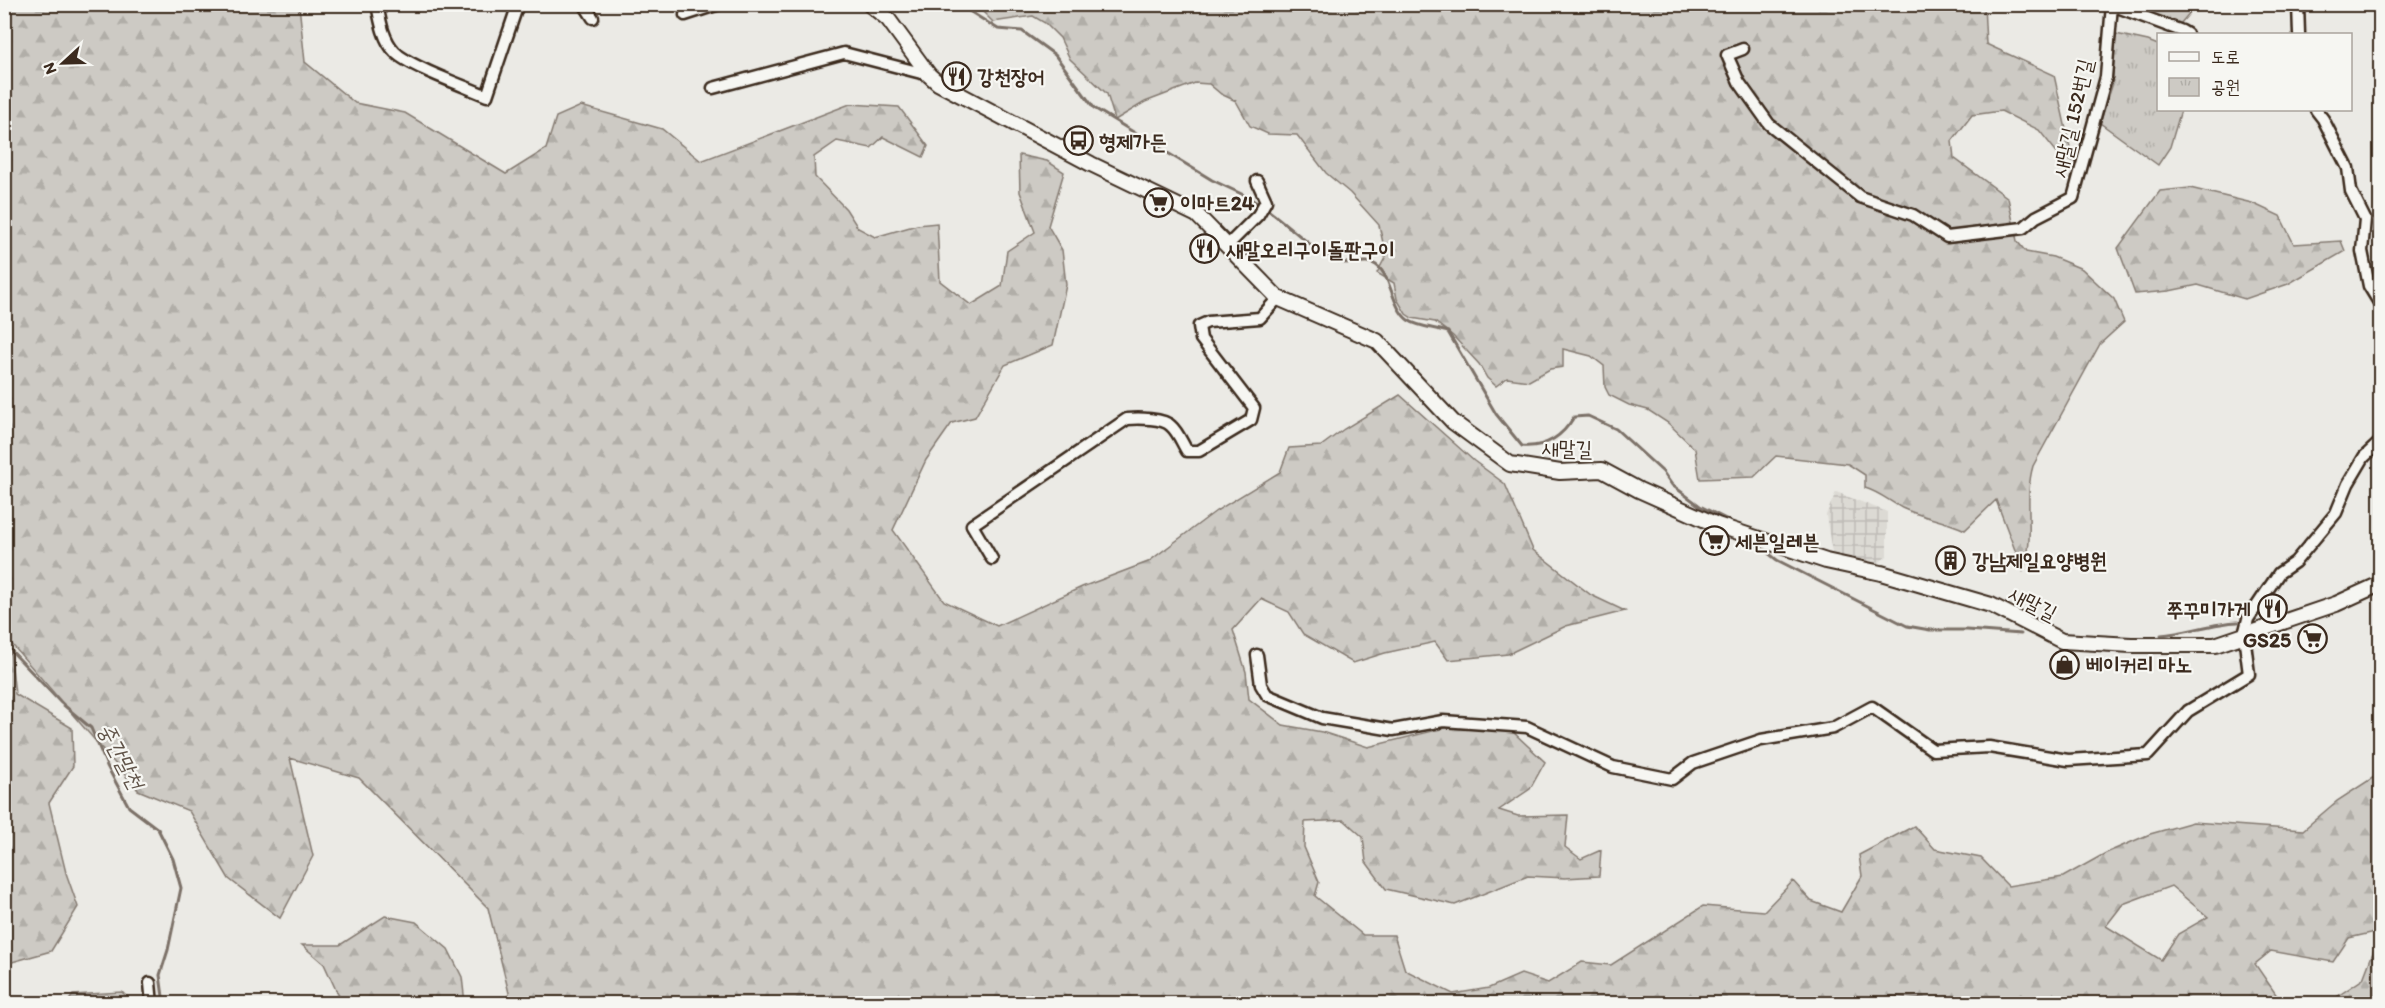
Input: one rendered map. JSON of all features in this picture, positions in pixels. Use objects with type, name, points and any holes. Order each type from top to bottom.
[{"type":"street","points":[[377,4],[384,33],[395,52],[412,63],[487,96],[518,4]]},
{"type":"street","points":[[584,4],[593,18]]},
{"type":"street","points":[[685,15],[718,4]]},
{"type":"street","name":"새말길","points":[[869,4],[888,18],[929,75],[938,83],[1070,153],[1197,215],[1278,298],[1377,341],[1453,422],[1510,464],[1560,472],[1602,470],[1639,490],[1717,525],[1826,561],[1881,573],[1991,605],[2062,641],[2131,645],[2215,645],[2336,604],[2380,584]]},
{"type":"street","points":[[2298,4],[2299,33]]},
{"type":"street","name":"새말길 152번길","points":[[1743,49],[1727,55],[1739,82],[1769,124],[1860,197],[1913,215],[1947,237],[2023,228],[2036,217],[2073,198],[2106,77],[2112,5],[2146,16],[2185,33]]},
{"type":"street","points":[[713,88],[844,53],[929,75]]},
{"type":"street","points":[[2317,111],[2324,119],[2348,168],[2351,191],[2365,219],[2362,252],[2369,286],[2380,304]]},
{"type":"street","points":[[1227,246],[1260,213],[1266,201],[1257,181]]},
{"type":"street","points":[[992,560],[972,525],[1127,419],[1139,417],[1167,423],[1172,426],[1187,452],[1199,451],[1251,420],[1254,408],[1201,339],[1199,326],[1208,322],[1260,318],[1278,298]]},
{"type":"street","points":[[1257,655],[1261,685],[1268,695],[1322,718],[1393,730],[1443,721],[1527,727],[1613,767],[1672,779],[1693,763],[1761,740],[1833,728],[1872,707],[1933,750],[1989,747],[2068,760],[2148,755],[2188,711],[2249,675],[2244,635],[2248,619],[2279,573],[2295,562],[2336,513],[2348,484],[2364,457],[2380,442]]},
{"type":"street","points":[[150,983],[152,1004]]},
{"type":"shaded area","points":[[1836,492],[1887,512],[1887,556],[1874,567],[1832,553],[1826,515]]},
{"type":"green space","points":[[5,5],[299,5],[305,62],[355,103],[405,113],[506,174],[546,149],[556,117],[581,106],[662,129],[701,161],[850,104],[899,107],[928,146],[923,157],[883,137],[871,148],[837,141],[814,157],[815,177],[846,209],[858,228],[875,237],[917,225],[937,223],[940,281],[971,305],[1002,286],[1007,251],[1035,232],[1020,192],[1019,155],[1047,161],[1064,172],[1048,226],[1062,250],[1066,285],[1053,345],[1005,365],[975,417],[952,423],[926,460],[893,530],[944,601],[997,626],[1082,587],[1148,562],[1216,511],[1280,472],[1289,448],[1321,446],[1344,429],[1400,395],[1474,461],[1505,484],[1533,550],[1591,595],[1625,611],[1566,626],[1508,654],[1448,660],[1435,642],[1353,663],[1303,634],[1289,612],[1261,599],[1233,630],[1246,672],[1249,699],[1283,725],[1322,732],[1368,747],[1457,725],[1513,732],[1545,762],[1530,789],[1499,810],[1518,816],[1568,815],[1565,847],[1581,859],[1601,850],[1599,876],[1565,878],[1528,876],[1455,905],[1386,889],[1366,862],[1363,837],[1344,820],[1305,822],[1304,847],[1319,882],[1315,896],[1363,935],[1394,935],[1405,970],[1453,994],[1489,988],[1521,974],[1548,983],[1582,962],[1611,965],[1703,906],[1764,911],[1793,881],[1811,901],[1841,912],[1862,876],[1859,855],[1914,826],[1935,849],[1981,858],[2008,886],[2063,877],[2106,853],[2150,834],[2193,822],[2303,830],[2337,801],[2374,777],[2380,783],[2380,931],[2349,938],[2333,962],[2271,951],[2255,964],[2282,1003],[1985,1004],[1892,996],[1891,1004],[506,1003],[509,993],[488,908],[359,778],[290,758],[313,856],[280,918],[229,879],[189,811],[138,790],[9,641],[15,694],[72,728],[73,766],[49,803],[66,873],[78,907],[51,951],[5,964]],"holes":[[[2171,886],[2208,917],[2178,934],[2161,960],[2106,926],[2123,904]]]},
{"type":"green space","points":[[976,5],[1984,5],[1986,44],[2054,75],[2073,161],[2059,155],[2039,130],[2001,111],[1972,115],[1952,141],[1954,158],[2008,198],[2017,241],[2026,252],[2053,257],[2082,269],[2114,299],[2124,322],[2100,344],[2033,466],[2029,492],[2029,545],[2023,571],[1996,500],[1965,530],[1902,508],[1865,488],[1865,475],[1848,464],[1776,456],[1754,477],[1700,479],[1695,449],[1668,423],[1648,410],[1629,405],[1609,395],[1605,387],[1604,366],[1591,356],[1563,349],[1563,367],[1550,369],[1529,381],[1507,378],[1496,386],[1453,336],[1435,322],[1412,318],[1406,314],[1397,299],[1394,283],[1377,273],[1386,256],[1379,225],[1350,193],[1326,173],[1297,135],[1268,134],[1250,126],[1236,101],[1221,94],[1209,84],[1195,83],[1145,102],[1115,120],[1107,94],[1070,59],[1060,38],[1045,23],[1033,16],[993,22]]},
{"type":"green space","points":[[2127,5],[2192,5],[2192,10],[2180,24]]},
{"type":"green space","points":[[2116,34],[2157,45],[2157,111],[2181,111],[2170,147],[2158,165],[2100,123],[2112,86]]},
{"type":"green space","points":[[2190,188],[2252,203],[2280,216],[2294,244],[2341,241],[2345,251],[2288,284],[2245,299],[2198,285],[2169,291],[2135,294],[2118,248],[2160,191]]},
{"type":"green space","points":[[385,916],[416,922],[448,949],[462,977],[465,1003],[342,1003],[324,964],[302,945],[340,945]]},
{"type":"green space","points":[[2380,934],[2380,1003],[2337,1003],[2338,996],[2363,979]]},
{"type":"green space","points":[[122,992],[133,1003],[67,1003],[73,995]]},
{"type":"waterway","points":[[958,4],[998,29],[1022,31],[1055,55],[1094,108],[1212,180],[1260,205]]},
{"type":"waterway","points":[[1265,208],[1331,258],[1344,263],[1368,262],[1376,265],[1385,276],[1398,307],[1408,320],[1448,332],[1496,414],[1522,446],[1546,443],[1559,435],[1574,417],[1588,416],[1616,429],[1663,472],[1672,485],[1700,506],[1728,520]]},
{"type":"waterway","points":[[1758,545],[1777,560],[1907,626],[1930,630],[2021,634]]},
{"type":"waterway","points":[[2161,635],[2238,622]]},
{"type":"waterway","name":"중간말천","points":[[4,643],[60,702],[91,728],[107,766],[129,807],[158,829],[173,859],[181,888],[168,950],[160,975],[164,1004]]},
{"type":"place","name":"강천장어","points":[[956,76]]},
{"type":"place","name":"형제가든","points":[[1078,141]]},
{"type":"place","name":"이마트24","points":[[1159,202]]},
{"type":"place","name":"새말오리구이돌판구이","points":[[1205,249]]},
{"type":"place","name":"세븐일레븐","points":[[1714,541]]},
{"type":"place","name":"강남제일요양병원","points":[[1951,560]]},
{"type":"place","name":"쭈꾸미가게","points":[[2272,609]]},
{"type":"place","name":"GS25","points":[[2312,639]]},
{"type":"place","name":"베이커리 마노","points":[[2065,664]]}]
